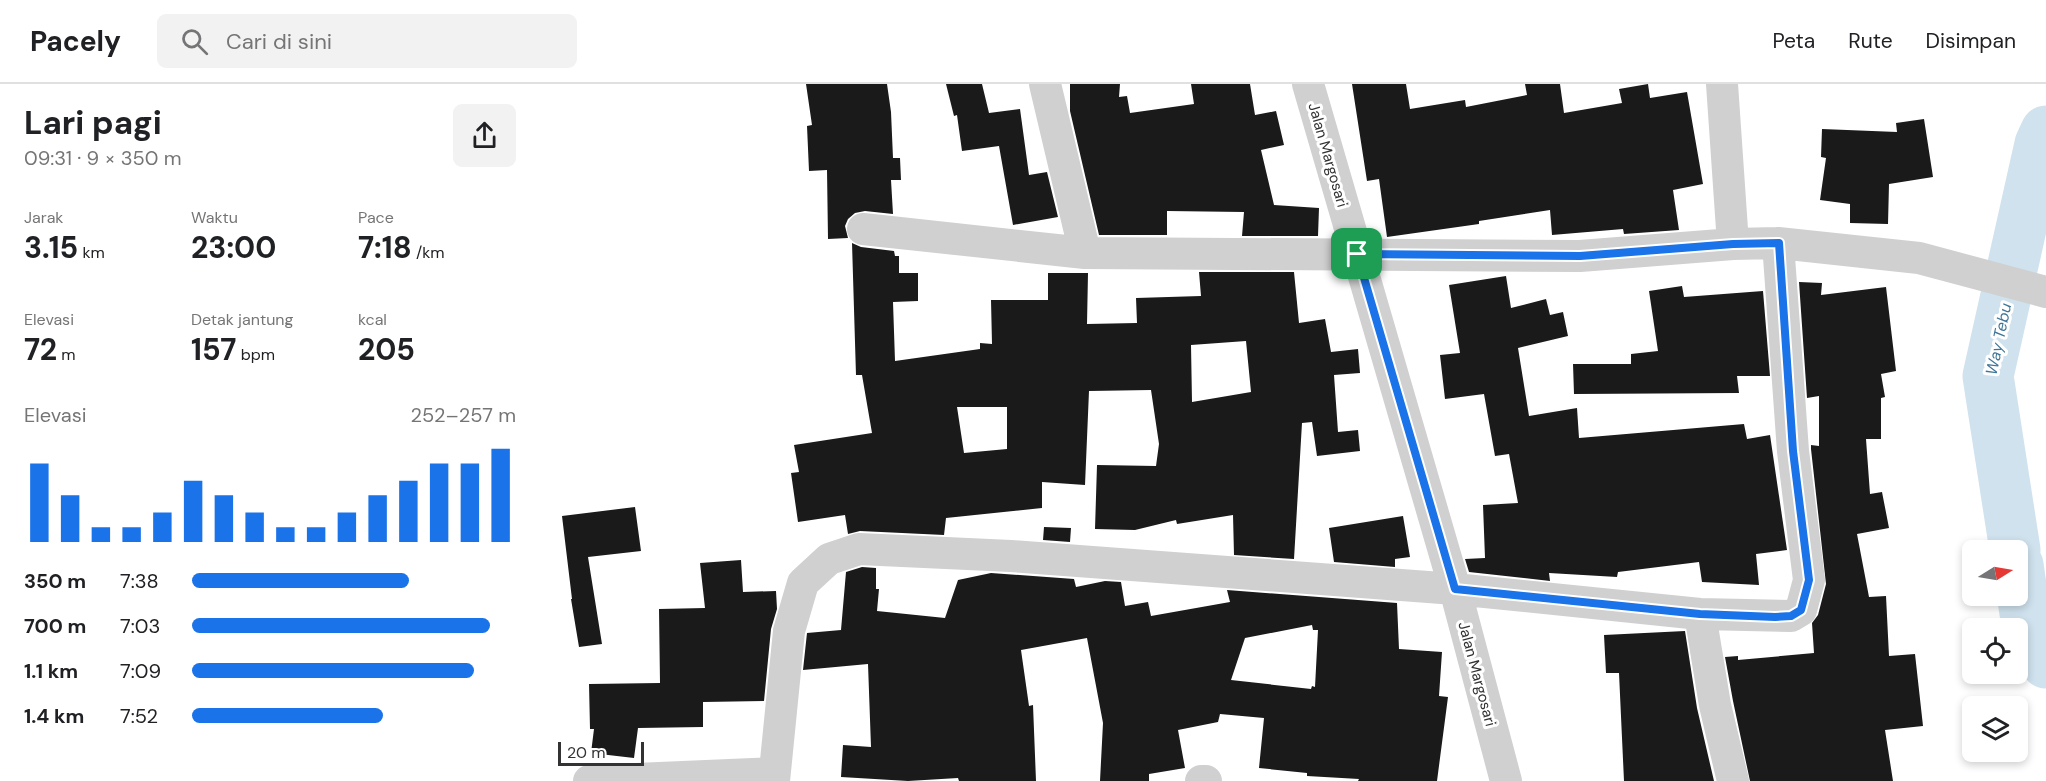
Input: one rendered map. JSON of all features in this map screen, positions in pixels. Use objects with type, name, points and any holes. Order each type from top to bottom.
[{"type":"street","points":[[1045,84],[1084,253]]},
{"type":"street","name":"Jalan Margosari","points":[[1308,84],[1455,589],[1506,781]]},
{"type":"street","points":[[1722,84],[1733,244]]},
{"type":"street","points":[[863,230],[1084,253],[1580,256],[1733,244],[1779,243],[1919,258],[2046,292]]},
{"type":"street","points":[[589,781],[774,777],[789,631],[803,583],[829,559],[859,549],[1023,557],[1455,589],[1700,614],[1791,616],[1801,610],[1809,580],[1793,451],[1779,243]]},
{"type":"street","points":[[1700,614],[1715,705],[1733,781]]},
{"type":"street","points":[[1201,781],[1206,781]]},
{"type":"building","points":[[806,84],[887,84],[893,158],[900,158],[901,180],[891,180],[893,214],[865,211],[855,213],[848,219],[845,226],[848,238],[828,239],[827,170],[809,171],[807,126],[812,125]]},
{"type":"building","points":[[946,84],[982,84],[989,113],[1020,109],[1029,175],[1047,172],[1058,217],[1013,225],[999,146],[962,151],[957,115],[954,116]]},
{"type":"building","points":[[1070,84],[1120,84],[1119,97],[1127,96],[1130,113],[1194,104],[1191,84],[1250,84],[1255,115],[1276,111],[1284,145],[1261,150],[1274,205],[1319,208],[1318,236],[1242,236],[1244,212],[1167,211],[1167,235],[1099,235],[1070,111]]},
{"type":"building","points":[[1352,84],[1406,84],[1410,109],[1465,100],[1466,107],[1527,95],[1525,84],[1560,84],[1564,113],[1622,103],[1619,89],[1648,84],[1650,98],[1687,92],[1703,184],[1673,190],[1679,230],[1624,234],[1623,229],[1552,235],[1550,210],[1479,221],[1479,224],[1387,237],[1379,179],[1367,181]]},
{"type":"building","points":[[1924,119],[1933,177],[1889,184],[1888,224],[1850,223],[1850,204],[1820,200],[1826,158],[1821,157],[1822,129],[1897,132],[1896,123]]},
{"type":"building","points":[[852,243],[861,247],[894,251],[895,256],[899,256],[899,273],[918,273],[918,301],[893,302],[895,361],[980,349],[980,343],[992,344],[991,300],[1048,300],[1048,273],[1088,273],[1087,324],[1137,323],[1136,298],[1201,296],[1199,272],[1294,272],[1299,323],[1325,319],[1331,352],[1358,349],[1360,373],[1334,375],[1338,432],[1358,430],[1360,451],[1317,456],[1312,422],[1302,423],[1294,559],[1234,555],[1233,515],[1177,524],[1176,520],[1135,530],[1095,529],[1097,465],[1156,466],[1159,444],[1151,390],[1089,391],[1085,485],[1042,482],[1042,508],[946,518],[944,535],[860,531],[848,534],[845,515],[798,522],[791,473],[799,472],[794,445],[872,433],[862,375],[856,375]],"holes":[[[1246,341],[1251,392],[1192,402],[1191,345]],[[957,407],[1007,407],[1007,449],[964,453]]]},
{"type":"building","points":[[1506,276],[1511,308],[1546,299],[1550,315],[1563,312],[1568,336],[1518,348],[1529,416],[1577,408],[1579,438],[1744,424],[1747,439],[1770,435],[1787,550],[1756,554],[1759,585],[1702,582],[1699,562],[1618,572],[1617,577],[1549,573],[1550,581],[1469,572],[1465,559],[1485,558],[1483,505],[1518,503],[1509,454],[1495,456],[1484,394],[1445,399],[1440,355],[1460,353],[1449,285]]},
{"type":"building","points":[[1799,282],[1822,283],[1821,295],[1886,287],[1896,371],[1881,374],[1885,397],[1881,398],[1881,439],[1866,439],[1870,494],[1882,492],[1889,528],[1857,534],[1869,597],[1886,596],[1889,656],[1915,654],[1923,726],[1885,730],[1893,781],[1750,781],[1733,701],[1725,657],[1738,656],[1738,660],[1814,653],[1812,623],[1818,615],[1826,584],[1811,449],[1811,445],[1819,446],[1819,396],[1807,398]]},
{"type":"building","points":[[1682,286],[1684,297],[1763,291],[1770,376],[1737,376],[1739,393],[1574,394],[1573,364],[1631,364],[1631,354],[1658,351],[1649,291]]},
{"type":"building","points":[[635,507],[641,551],[588,557],[602,644],[579,647],[562,516]]},
{"type":"building","points":[[1403,516],[1410,557],[1395,559],[1395,567],[1334,562],[1329,528]]},
{"type":"building","points":[[1044,527],[1071,528],[1070,542],[1043,540]]},
{"type":"building","points":[[741,560],[743,592],[776,591],[777,609],[771,629],[764,701],[703,702],[703,727],[638,728],[634,758],[591,753],[594,729],[590,729],[589,684],[660,683],[659,609],[705,608],[700,563]]},
{"type":"building","points":[[862,567],[876,568],[876,589],[879,589],[877,611],[945,618],[958,580],[991,573],[1074,579],[1076,587],[1105,581],[1121,582],[1125,606],[1148,602],[1151,616],[1230,602],[1227,590],[1397,603],[1399,649],[1442,652],[1439,696],[1448,697],[1437,781],[1358,781],[1359,779],[1307,776],[1307,773],[1259,768],[1264,718],[1220,714],[1218,722],[1178,730],[1185,768],[1149,774],[1149,781],[1100,781],[1103,723],[1087,638],[1021,650],[1029,706],[1033,705],[1036,781],[959,781],[958,778],[908,781],[841,777],[843,745],[871,747],[868,664],[803,670],[807,633],[841,630],[846,572]],"holes":[[[1312,625],[1313,630],[1318,630],[1315,687],[1312,686],[1311,689],[1231,680],[1245,638]]]},
{"type":"building","points":[[1685,631],[1697,708],[1714,781],[1624,781],[1619,673],[1606,673],[1604,635]]},
{"type":"waterway","name":"Way Tebu","points":[[2013,540],[1988,376],[2040,144],[2046,131]]},
{"type":"waterway","name":"Way Tebu","points":[[2024,606],[2026,620],[2046,663]]},
{"type":"route","points":[[1779,243],[1793,451],[1809,580],[1801,610],[1791,616],[1775,617],[1700,614],[1455,589],[1357,254],[1580,256],[1733,244],[1779,243]]}]
